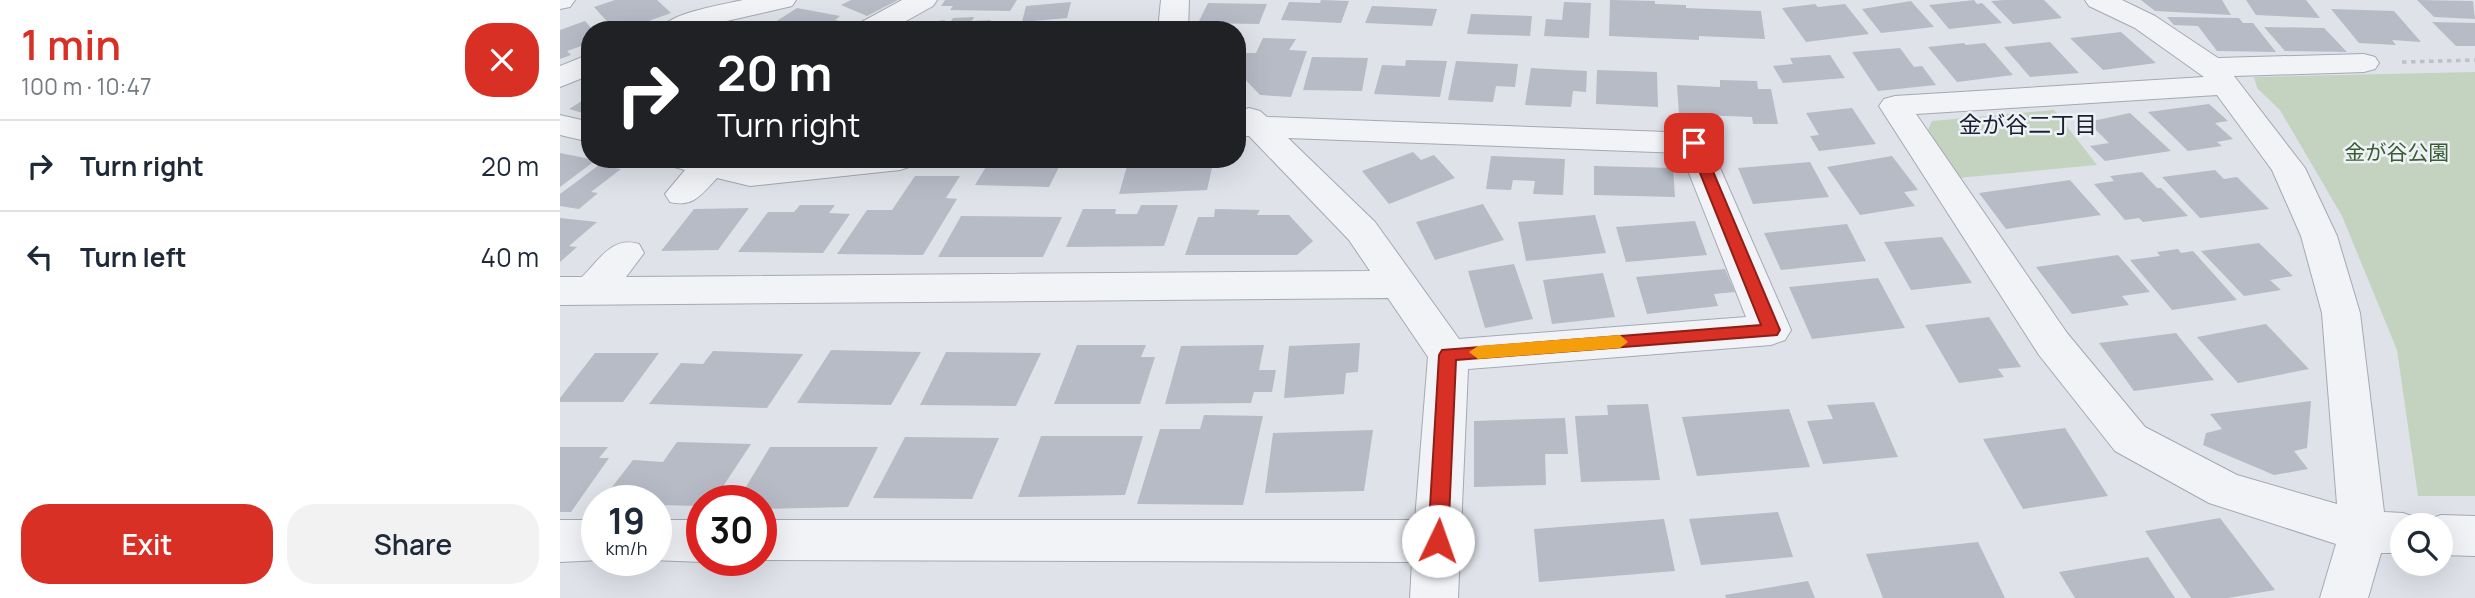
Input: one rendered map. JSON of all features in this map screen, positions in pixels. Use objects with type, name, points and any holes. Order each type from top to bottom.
[{"type":"street","points":[[696,21],[782,0]]},
{"type":"street","points":[[884,21],[923,0]]},
{"type":"street","points":[[1174,21],[1175,0]]},
{"type":"street","points":[[2099,0],[2145,22],[2220,76],[2288,168],[2319,236],[2341,313],[2364,532],[2344,598]]},
{"type":"street","points":[[2364,62],[1895,106],[2053,344],[2130,439],[2225,490],[2364,532],[2390,533]]},
{"type":"street","points":[[560,78],[581,68]]},
{"type":"street","points":[[1246,120],[1694,143],[1772,330],[1448,355]]},
{"type":"street","points":[[1246,121],[1362,231],[1448,355],[1434,598]]},
{"type":"street","points":[[560,125],[581,130]]},
{"type":"street","points":[[682,194],[693,168]]},
{"type":"street","points":[[721,168],[750,175],[816,168]]},
{"type":"street","points":[[576,290],[626,253]]},
{"type":"street","points":[[576,290],[1401,284]]},
{"type":"street","points":[[2453,535],[2475,536]]},
{"type":"street","points":[[560,541],[581,541]]},
{"type":"street","points":[[777,541],[1438,541]]},
{"type":"path","points":[[2364,62],[2475,60]]},
{"type":"green space","name":"金が谷公園","points":[[2475,72],[2475,496],[2418,496],[2397,350],[2342,216],[2280,110],[2257,88],[2254,77]]},
{"type":"green space","points":[[2054,110],[2097,165],[1958,178],[1927,132],[1932,121]]},
{"type":"building","points":[[615,0],[657,0],[671,13],[649,21],[607,21],[594,7]]},
{"type":"building","points":[[851,0],[898,0],[867,16],[841,5]]},
{"type":"building","points":[[945,0],[1017,0],[1010,11],[950,10],[953,6],[941,6]]},
{"type":"building","points":[[1321,0],[1349,1],[1341,23],[1281,20],[1289,2],[1320,3]]},
{"type":"building","points":[[1610,0],[1655,1],[1655,4],[1686,5],[1686,8],[1761,11],[1765,39],[1699,36],[1699,40],[1609,36]]},
{"type":"building","points":[[1974,0],[1977,4],[1982,3],[2002,23],[1949,29],[1929,5]]},
{"type":"building","points":[[2044,0],[2062,18],[2013,24],[1991,1]]},
{"type":"building","points":[[2141,0],[2222,0],[2231,15],[2155,11]]},
{"type":"building","points":[[2246,0],[2306,0],[2320,18],[2256,15]]},
{"type":"building","points":[[2417,0],[2473,1],[2475,19],[2434,17]]},
{"type":"building","points":[[1911,1],[1934,27],[1881,33],[1862,9]]},
{"type":"building","points":[[1071,2],[1067,18],[1033,21],[1022,21],[1026,6]]},
{"type":"building","points":[[1564,2],[1591,3],[1589,38],[1544,36],[1546,19],[1562,20]]},
{"type":"building","points":[[1208,3],[1267,4],[1259,24],[1246,24],[1246,21],[1199,21]]},
{"type":"building","points":[[1815,4],[1818,7],[1845,4],[1869,34],[1806,42],[1782,8]]},
{"type":"building","points":[[1372,6],[1437,9],[1432,26],[1365,23]]},
{"type":"building","points":[[797,8],[840,16],[835,20],[840,21],[777,21]]},
{"type":"building","points":[[2331,9],[2394,11],[2421,42],[2392,40],[2396,45],[2359,43]]},
{"type":"building","points":[[1471,14],[1532,16],[1530,36],[1467,34]]},
{"type":"building","points":[[974,17],[972,21],[951,21],[953,18]]},
{"type":"building","points":[[2167,17],[2239,18],[2243,23],[2253,23],[2276,52],[2217,51],[2198,26],[2174,25]]},
{"type":"building","points":[[581,22],[581,46],[567,51],[571,55],[560,59],[560,30]]},
{"type":"building","points":[[2432,22],[2475,23],[2475,46],[2456,46]]},
{"type":"building","points":[[2264,27],[2324,28],[2347,52],[2285,51]]},
{"type":"building","points":[[2121,32],[2156,63],[2103,70],[2070,38]]},
{"type":"building","points":[[1263,38],[1296,39],[1289,50],[1307,51],[1291,97],[1260,95],[1246,80],[1246,53],[1256,53]]},
{"type":"building","points":[[2050,42],[2079,73],[2030,77],[2004,47]]},
{"type":"building","points":[[1985,43],[2013,75],[1957,82],[1928,47]]},
{"type":"building","points":[[1900,48],[1914,67],[1922,66],[1936,85],[1878,91],[1852,52]]},
{"type":"building","points":[[1830,55],[1845,78],[1783,83],[1773,66],[1793,64],[1790,58]]},
{"type":"building","points":[[1312,57],[1368,58],[1362,91],[1303,90]]},
{"type":"building","points":[[1406,60],[1447,61],[1440,97],[1374,94],[1382,65],[1405,66]]},
{"type":"building","points":[[1456,61],[1518,64],[1515,87],[1496,86],[1493,102],[1448,100]]},
{"type":"building","points":[[1531,68],[1587,71],[1586,92],[1573,91],[1571,107],[1525,105]]},
{"type":"building","points":[[1597,70],[1657,72],[1658,107],[1596,104]]},
{"type":"building","points":[[1720,80],[1757,81],[1758,89],[1771,89],[1778,124],[1753,124],[1752,117],[1679,114],[1677,85],[1720,87]]},
{"type":"building","points":[[581,102],[581,112],[569,109]]},
{"type":"building","points":[[2209,104],[2228,121],[2215,123],[2233,139],[2217,142],[2222,146],[2188,151],[2148,112]]},
{"type":"building","points":[[1852,108],[1876,144],[1819,151],[1810,136],[1819,135],[1806,113]]},
{"type":"building","points":[[2130,113],[2171,151],[2105,161],[2090,146],[2109,143],[2088,122]]},
{"type":"building","points":[[1413,152],[1421,160],[1434,155],[1455,178],[1389,204],[1362,171]]},
{"type":"building","points":[[560,153],[581,157],[581,168],[585,168],[560,187]]},
{"type":"building","points":[[1491,156],[1565,159],[1563,195],[1533,194],[1535,181],[1513,180],[1511,190],[1486,189]]},
{"type":"building","points":[[1892,156],[1918,190],[1904,192],[1915,206],[1860,215],[1827,167]]},
{"type":"building","points":[[1810,162],[1829,197],[1753,204],[1738,168]]},
{"type":"building","points":[[1594,166],[1673,168],[1675,197],[1594,195]]},
{"type":"building","points":[[595,168],[621,169],[591,192],[598,193],[579,209],[560,206],[560,194]]},
{"type":"building","points":[[985,168],[1058,168],[1049,187],[975,185]]},
{"type":"building","points":[[1126,168],[1212,168],[1207,190],[1119,194]]},
{"type":"building","points":[[2215,170],[2224,179],[2237,177],[2269,209],[2200,218],[2162,177]]},
{"type":"building","points":[[2142,172],[2188,216],[2143,222],[2139,218],[2125,220],[2094,184],[2114,181],[2110,176]]},
{"type":"building","points":[[915,176],[960,176],[946,198],[957,199],[923,255],[837,254],[867,210],[892,210]]},
{"type":"building","points":[[2070,180],[2101,215],[2006,229],[1979,193]]},
{"type":"building","points":[[1483,204],[1504,240],[1435,260],[1416,222]]},
{"type":"building","points":[[800,205],[835,205],[829,213],[850,214],[823,253],[738,252],[768,212],[794,212]]},
{"type":"building","points":[[1141,205],[1178,205],[1164,246],[1066,247],[1083,209],[1116,209],[1115,214],[1137,214]]},
{"type":"building","points":[[749,208],[718,250],[661,251],[694,209]]},
{"type":"building","points":[[1215,209],[1260,210],[1257,215],[1289,215],[1313,241],[1297,255],[1185,255],[1198,217],[1214,217]]},
{"type":"building","points":[[1595,215],[1606,253],[1526,261],[1518,222]]},
{"type":"building","points":[[961,216],[1062,217],[1043,257],[938,257]]},
{"type":"building","points":[[560,218],[597,222],[569,246],[577,247],[560,262]]},
{"type":"building","points":[[1695,221],[1707,255],[1626,262],[1616,227]]},
{"type":"building","points":[[1847,224],[1866,261],[1781,270],[1764,233]]},
{"type":"building","points":[[1942,237],[1972,283],[1911,290],[1884,242]]},
{"type":"building","points":[[2259,243],[2293,276],[2270,280],[2281,290],[2244,296],[2201,251]]},
{"type":"building","points":[[2178,249],[2181,253],[2193,251],[2237,300],[2172,310],[2130,260],[2160,256],[2157,252]]},
{"type":"building","points":[[2118,255],[2150,292],[2122,296],[2129,305],[2072,314],[2036,267]]},
{"type":"building","points":[[1514,264],[1533,319],[1485,328],[1468,271]]},
{"type":"building","points":[[1725,269],[1735,292],[1714,294],[1718,306],[1647,314],[1636,277]]},
{"type":"building","points":[[1603,273],[1615,317],[1552,324],[1543,280]]},
{"type":"building","points":[[1878,278],[1905,328],[1812,339],[1789,287]]},
{"type":"building","points":[[1989,317],[2021,367],[1998,369],[2004,377],[1959,383],[1925,325]]},
{"type":"building","points":[[2266,324],[2309,369],[2238,383],[2197,337]]},
{"type":"building","points":[[2176,333],[2214,380],[2134,391],[2099,343]]},
{"type":"building","points":[[1360,343],[1358,372],[1346,373],[1344,394],[1284,398],[1289,346]]},
{"type":"building","points":[[1077,345],[1146,345],[1141,357],[1155,357],[1140,404],[1054,404]]},
{"type":"building","points":[[1264,345],[1259,370],[1276,370],[1272,392],[1254,392],[1251,403],[1165,404],[1181,346]]},
{"type":"building","points":[[831,350],[921,352],[891,405],[797,403]]},
{"type":"building","points":[[713,351],[803,354],[767,408],[649,404],[681,363],[703,364]]},
{"type":"building","points":[[946,352],[1041,353],[1016,406],[920,405]]},
{"type":"building","points":[[595,353],[659,353],[623,402],[560,402],[560,398]]},
{"type":"building","points":[[2311,401],[2307,448],[2294,451],[2308,469],[2274,475],[2203,445],[2206,433],[2222,429],[2210,414]]},
{"type":"building","points":[[1874,402],[1898,457],[1823,464],[1807,421],[1833,419],[1827,405]]},
{"type":"building","points":[[1648,404],[1660,480],[1581,482],[1575,416],[1608,415],[1607,405]]},
{"type":"building","points":[[1789,409],[1810,467],[1697,476],[1682,417]]},
{"type":"building","points":[[1204,415],[1263,416],[1243,505],[1137,504],[1160,429],[1200,429]]},
{"type":"building","points":[[1565,418],[1568,454],[1545,454],[1546,485],[1474,487],[1474,421]]},
{"type":"building","points":[[2065,428],[2108,496],[2023,509],[1983,439]]},
{"type":"building","points":[[1373,430],[1364,491],[1265,493],[1273,433]]},
{"type":"building","points":[[1041,436],[1143,436],[1125,495],[1018,497]]},
{"type":"building","points":[[905,437],[999,438],[972,499],[873,498]]},
{"type":"building","points":[[677,442],[751,444],[724,485],[686,485],[686,506],[672,505],[672,485],[614,485],[633,460],[663,462]]},
{"type":"building","points":[[560,447],[608,447],[599,458],[609,458],[590,485],[581,485],[581,498],[571,512],[560,512]]},
{"type":"building","points":[[770,447],[878,447],[848,507],[777,509],[777,485],[747,485]]},
{"type":"building","points":[[1778,512],[1793,557],[1701,565],[1689,519]]},
{"type":"building","points":[[2220,518],[2275,590],[2228,598],[2191,598],[2145,531]]},
{"type":"building","points":[[1664,519],[1675,571],[1539,582],[1534,529]]},
{"type":"building","points":[[1978,542],[2005,598],[1883,598],[1866,554]]},
{"type":"building","points":[[2148,557],[2175,598],[2075,598],[2059,572]]},
{"type":"building","points":[[1808,581],[1815,598],[1726,598],[1725,595]]},
{"type":"slow traffic","points":[[1478,352],[1620,342]]},
{"type":"district","name":"金が谷二丁目","points":[[2028,125]]},
{"type":"route","points":[[1438,541],[1448,355],[1772,330],[1694,143]]}]
